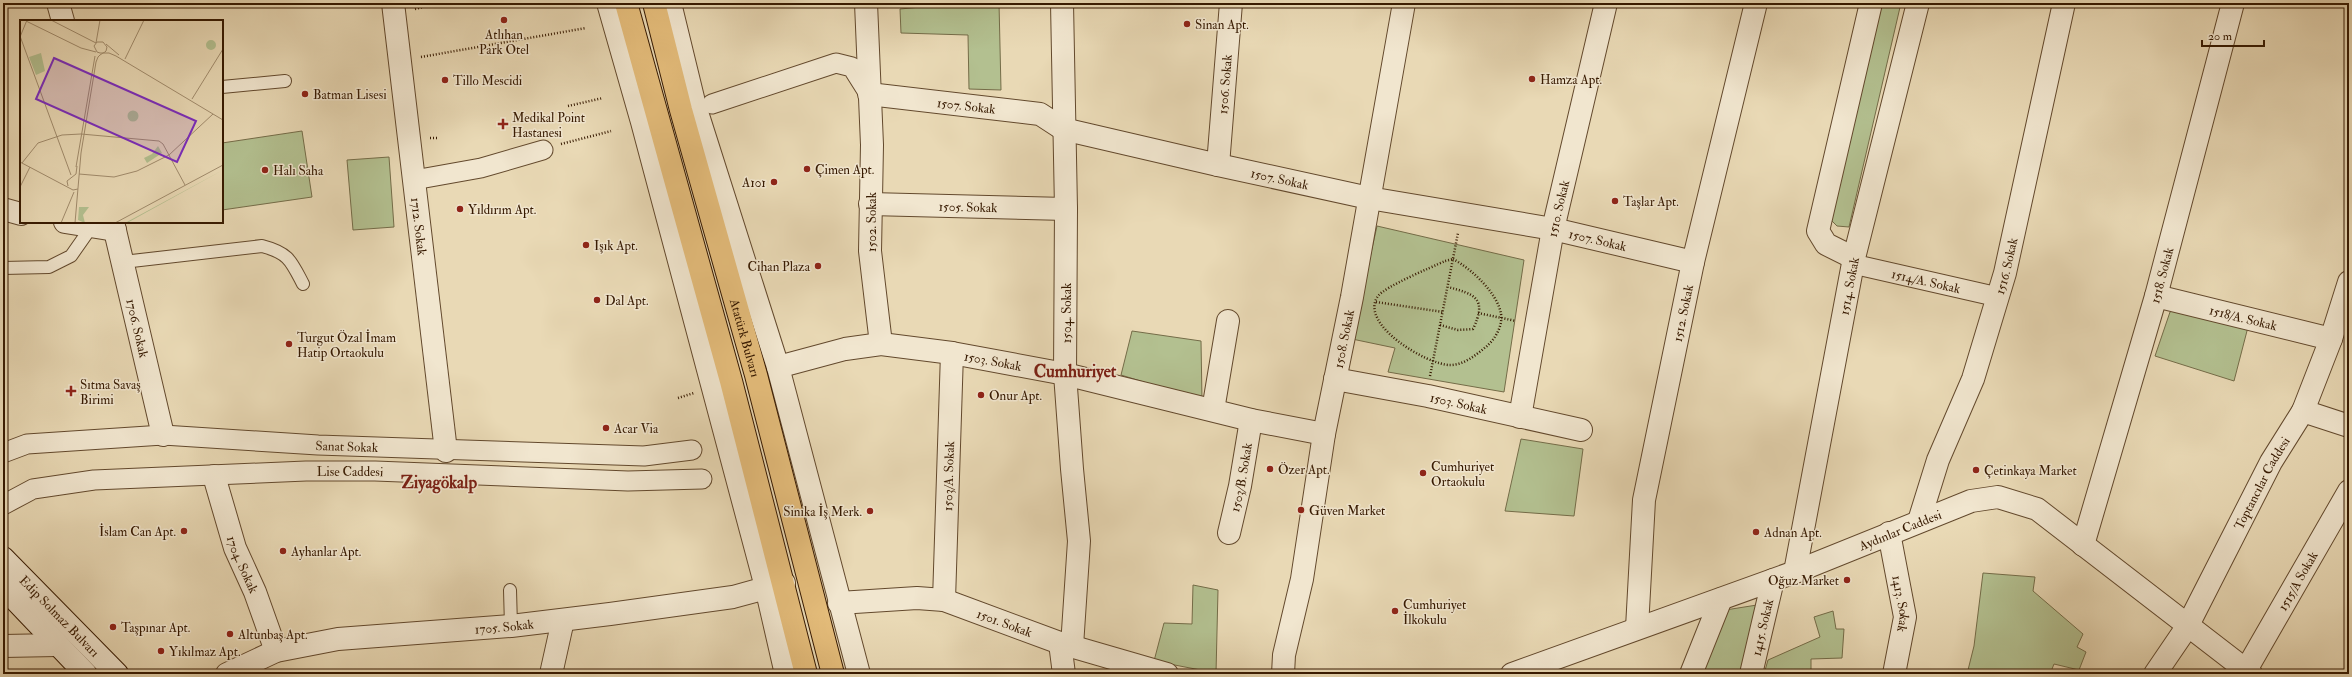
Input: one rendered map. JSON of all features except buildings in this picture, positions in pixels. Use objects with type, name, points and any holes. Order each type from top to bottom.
[{"type":"main road","name":"Atatürk Bulvarı","points":[[626,3],[729,373],[775,585],[806,674]]},
{"type":"main road","name":"Atatürk Bulvarı","points":[[654,3],[680,110],[756,375],[833,674]]},
{"type":"street","points":[[58,3],[63,20]]},
{"type":"street","name":"1712. Sokak","points":[[393,3],[446,451]]},
{"type":"street","points":[[608,3],[775,585],[786,674]]},
{"type":"street","points":[[670,3],[695,106],[778,367],[839,603],[859,674]]},
{"type":"street","name":"1502. Sokak","points":[[866,3],[872,145],[870,251],[881,344]]},
{"type":"street","name":"1504. Sokak","points":[[1062,3],[1066,209],[1066,374],[1072,469],[1079,541],[1066,644],[1064,674]]},
{"type":"street","name":"1506. Sokak","points":[[1218,165],[1231,3]]},
{"type":"street","name":"1508. Sokak","points":[[1283,674],[1284,655],[1302,579],[1324,434],[1352,297],[1404,3]]},
{"type":"street","name":"1510. Sokak","points":[[1520,417],[1553,229],[1606,3]]},
{"type":"street","name":"1512. Sokak","points":[[1637,628],[1644,500],[1693,262],[1756,3]]},
{"type":"street","points":[[1854,261],[1826,244],[1818,231],[1871,3]]},
{"type":"street","name":"1514. Sokak","points":[[1795,572],[1854,261],[1918,3]]},
{"type":"street","name":"1516. Sokak","points":[[1919,521],[1938,460],[1973,379],[2005,273],[2064,3]]},
{"type":"street","name":"1518. Sokak","points":[[2083,545],[2156,296],[2233,3]]},
{"type":"street","points":[[712,104],[836,63],[852,67],[869,94]]},
{"type":"street","name":"1507. Sokak","points":[[869,94],[1040,114],[1064,129],[1218,165],[1369,198],[1553,229],[1693,262]]},
{"type":"street","points":[[414,180],[481,168],[543,150]]},
{"type":"street","name":"1505. Sokak","points":[[870,204],[1066,209]]},
{"type":"street","points":[[3,209],[20,214]]},
{"type":"street","points":[[71,223],[92,226],[114,226]]},
{"type":"street","name":"1706. Sokak","points":[[114,226],[163,435]]},
{"type":"street","name":"1514/A. Sokak","points":[[1854,261],[1998,297]]},
{"type":"street","name":"Toptancılar Caddesi","points":[[2155,674],[2188,627],[2271,462],[2303,411],[2347,293]]},
{"type":"street","name":"1518/A. Sokak","points":[[2156,296],[2331,339]]},
{"type":"street","points":[[1213,410],[1228,322]]},
{"type":"street","name":"1503. Sokak","points":[[778,367],[845,349],[881,344],[952,353],[1066,374],[1251,420],[1324,434]]},
{"type":"street","name":"1503/A. Sokak","points":[[944,600],[952,353]]},
{"type":"street","name":"1503. Sokak","points":[[1335,379],[1428,396],[1581,430]]},
{"type":"street","points":[[2303,411],[2349,426]]},
{"type":"street","name":"1503/B. Sokak","points":[[1229,533],[1240,486],[1251,420]]},
{"type":"street","name":"Sanat Sokak","points":[[3,452],[27,444],[163,435],[446,451],[644,456],[692,450]]},
{"type":"street","name":"Lise Caddesi","points":[[3,505],[33,489],[94,480],[306,471],[375,471],[628,481],[702,479]]},
{"type":"street","name":"1704. Sokak","points":[[214,476],[235,548],[258,599],[276,651]]},
{"type":"street","name":"1515/A Sokak","points":[[2249,672],[2349,491]]},
{"type":"street","name":"Aydınlar Caddesi","points":[[1512,674],[1536,670],[1637,628],[1774,580],[1971,501],[1998,497],[2037,509],[2188,627],[2249,672]]},
{"type":"street","name":"1413. Sokak","points":[[1889,533],[1906,618],[1894,674]]},
{"type":"street","name":"Edip Solmaz Bulvarı","points":[[3,558],[117,674]]},
{"type":"street","name":"1415. Sokak","points":[[1751,674],[1774,580]]},
{"type":"street","name":"1705. Sokak","points":[[227,674],[276,651],[338,638],[511,626],[563,620],[733,597],[775,585]]},
{"type":"street","name":"Edip Solmaz Bulvarı","points":[[3,587],[86,674]]},
{"type":"street","name":"1501. Sokak","points":[[839,603],[917,598],[944,600],[1066,644],[1167,674]]},
{"type":"street","points":[[1691,674],[1721,599]]},
{"type":"street","points":[[551,674],[563,620]]},
{"type":"street","points":[[3,646],[57,645]]},
{"type":"lane","points":[[223,87],[285,81]]},
{"type":"lane","points":[[3,268],[49,267],[71,256],[92,226]]},
{"type":"lane","points":[[123,262],[262,246],[280,251],[292,262],[303,284]]},
{"type":"lane","points":[[510,590],[511,626]]},
{"type":"path","points":[[400,62],[586,28]]},
{"type":"path","points":[[568,106],[602,98]]},
{"type":"path","points":[[579,139],[611,131]]},
{"type":"path","points":[[1428,396],[1432,362],[1462,213]]},
{"type":"path","points":[[1453,259],[1492,292],[1500,305],[1502,319],[1498,333],[1476,356],[1452,365],[1426,360],[1385,332],[1375,311],[1375,302],[1382,292],[1445,261],[1453,259]]},
{"type":"path","points":[[1440,325],[1458,330],[1473,329],[1478,313],[1477,298],[1472,294],[1448,287]]},
{"type":"path","points":[[1352,297],[1443,312]]},
{"type":"path","points":[[1478,313],[1502,319],[1536,324]]},
{"type":"green space","points":[[962,3],[999,3],[1001,90],[969,89],[968,35],[901,33],[900,9]]},
{"type":"green space","points":[[1875,3],[1901,3],[1849,227],[1837,226],[1828,217]]},
{"type":"green space","name":"Halı Saha","points":[[302,131],[312,197],[223,210],[223,143]]},
{"type":"green space","points":[[389,157],[394,227],[353,230],[347,160]]},
{"type":"green space","points":[[1377,226],[1524,260],[1504,392],[1388,372],[1395,348],[1352,339]]},
{"type":"green space","points":[[2180,307],[2248,327],[2234,381],[2155,356],[2170,312]]},
{"type":"green space","points":[[1132,331],[1201,341],[1202,400],[1121,375]]},
{"type":"green space","points":[[1521,439],[1583,449],[1574,516],[1505,511]]},
{"type":"green space","points":[[1983,573],[2035,577],[2033,591],[2083,634],[2077,647],[2086,652],[2079,670],[2054,664],[2050,674],[1967,674],[1974,646]]},
{"type":"green space","points":[[1193,585],[1218,590],[1216,673],[1154,661],[1164,623],[1192,624]]},
{"type":"green space","points":[[1757,605],[1743,674],[1700,674],[1719,611]]},
{"type":"green space","points":[[1833,611],[1836,629],[1844,629],[1842,658],[1811,659],[1811,674],[1764,674],[1768,660],[1820,637],[1814,617]]},
{"type":"place","name":"Atlıhan Park Otel","points":[[504,20]]},
{"type":"place","name":"Sinan Apt.","points":[[1187,24]]},
{"type":"place","name":"Hamza Apt.","points":[[1532,79]]},
{"type":"place","name":"Tillo Mescidi","points":[[445,80]]},
{"type":"place","name":"Batman Lisesi","points":[[305,94]]},
{"type":"place","name":"Medikal Point Hastanesi","points":[[503,124]]},
{"type":"place","name":"Çimen Apt.","points":[[807,169]]},
{"type":"place","name":"Halı Saha","points":[[265,170]]},
{"type":"place","name":"A101","points":[[774,182]]},
{"type":"place","name":"Taşlar Apt.","points":[[1615,201]]},
{"type":"place","name":"Yıldırım Apt.","points":[[460,209]]},
{"type":"place","name":"Işık Apt.","points":[[586,245]]},
{"type":"place","name":"Cihan Plaza","points":[[818,266]]},
{"type":"place","name":"Dal Apt.","points":[[597,300]]},
{"type":"place","name":"Turgut Özal İmam Hatip Ortaokulu","points":[[289,344]]},
{"type":"place","name":"Sıtma Savaş Birimi","points":[[71,391]]},
{"type":"place","name":"Onur Apt.","points":[[981,395]]},
{"type":"place","name":"Acar Via","points":[[606,428]]},
{"type":"place","name":"Özer Apt.","points":[[1270,469]]},
{"type":"place","name":"Çetinkaya Market","points":[[1976,470]]},
{"type":"place","name":"Cumhuriyet Ortaokulu","points":[[1423,473]]},
{"type":"place","name":"Güven Market","points":[[1301,510]]},
{"type":"place","name":"Sinıka İş Merk.","points":[[870,511]]},
{"type":"place","name":"İslam Can Apt.","points":[[184,531]]},
{"type":"place","name":"Adnan Apt.","points":[[1756,532]]},
{"type":"place","name":"Ayhanlar Apt.","points":[[283,551]]},
{"type":"place","name":"Oğuz Market","points":[[1847,580]]},
{"type":"place","name":"Cumhuriyet İlkokulu","points":[[1395,611]]},
{"type":"place","name":"Taşpınar Apt.","points":[[113,627]]},
{"type":"place","name":"Altunbaş Apt.","points":[[230,634]]},
{"type":"place","name":"Yıkılmaz Apt.","points":[[161,651]]},
{"type":"district","name":"Cumhuriyet","points":[[1075,371]]},
{"type":"district","name":"Ziyagökalp","points":[[439,482]]}]
